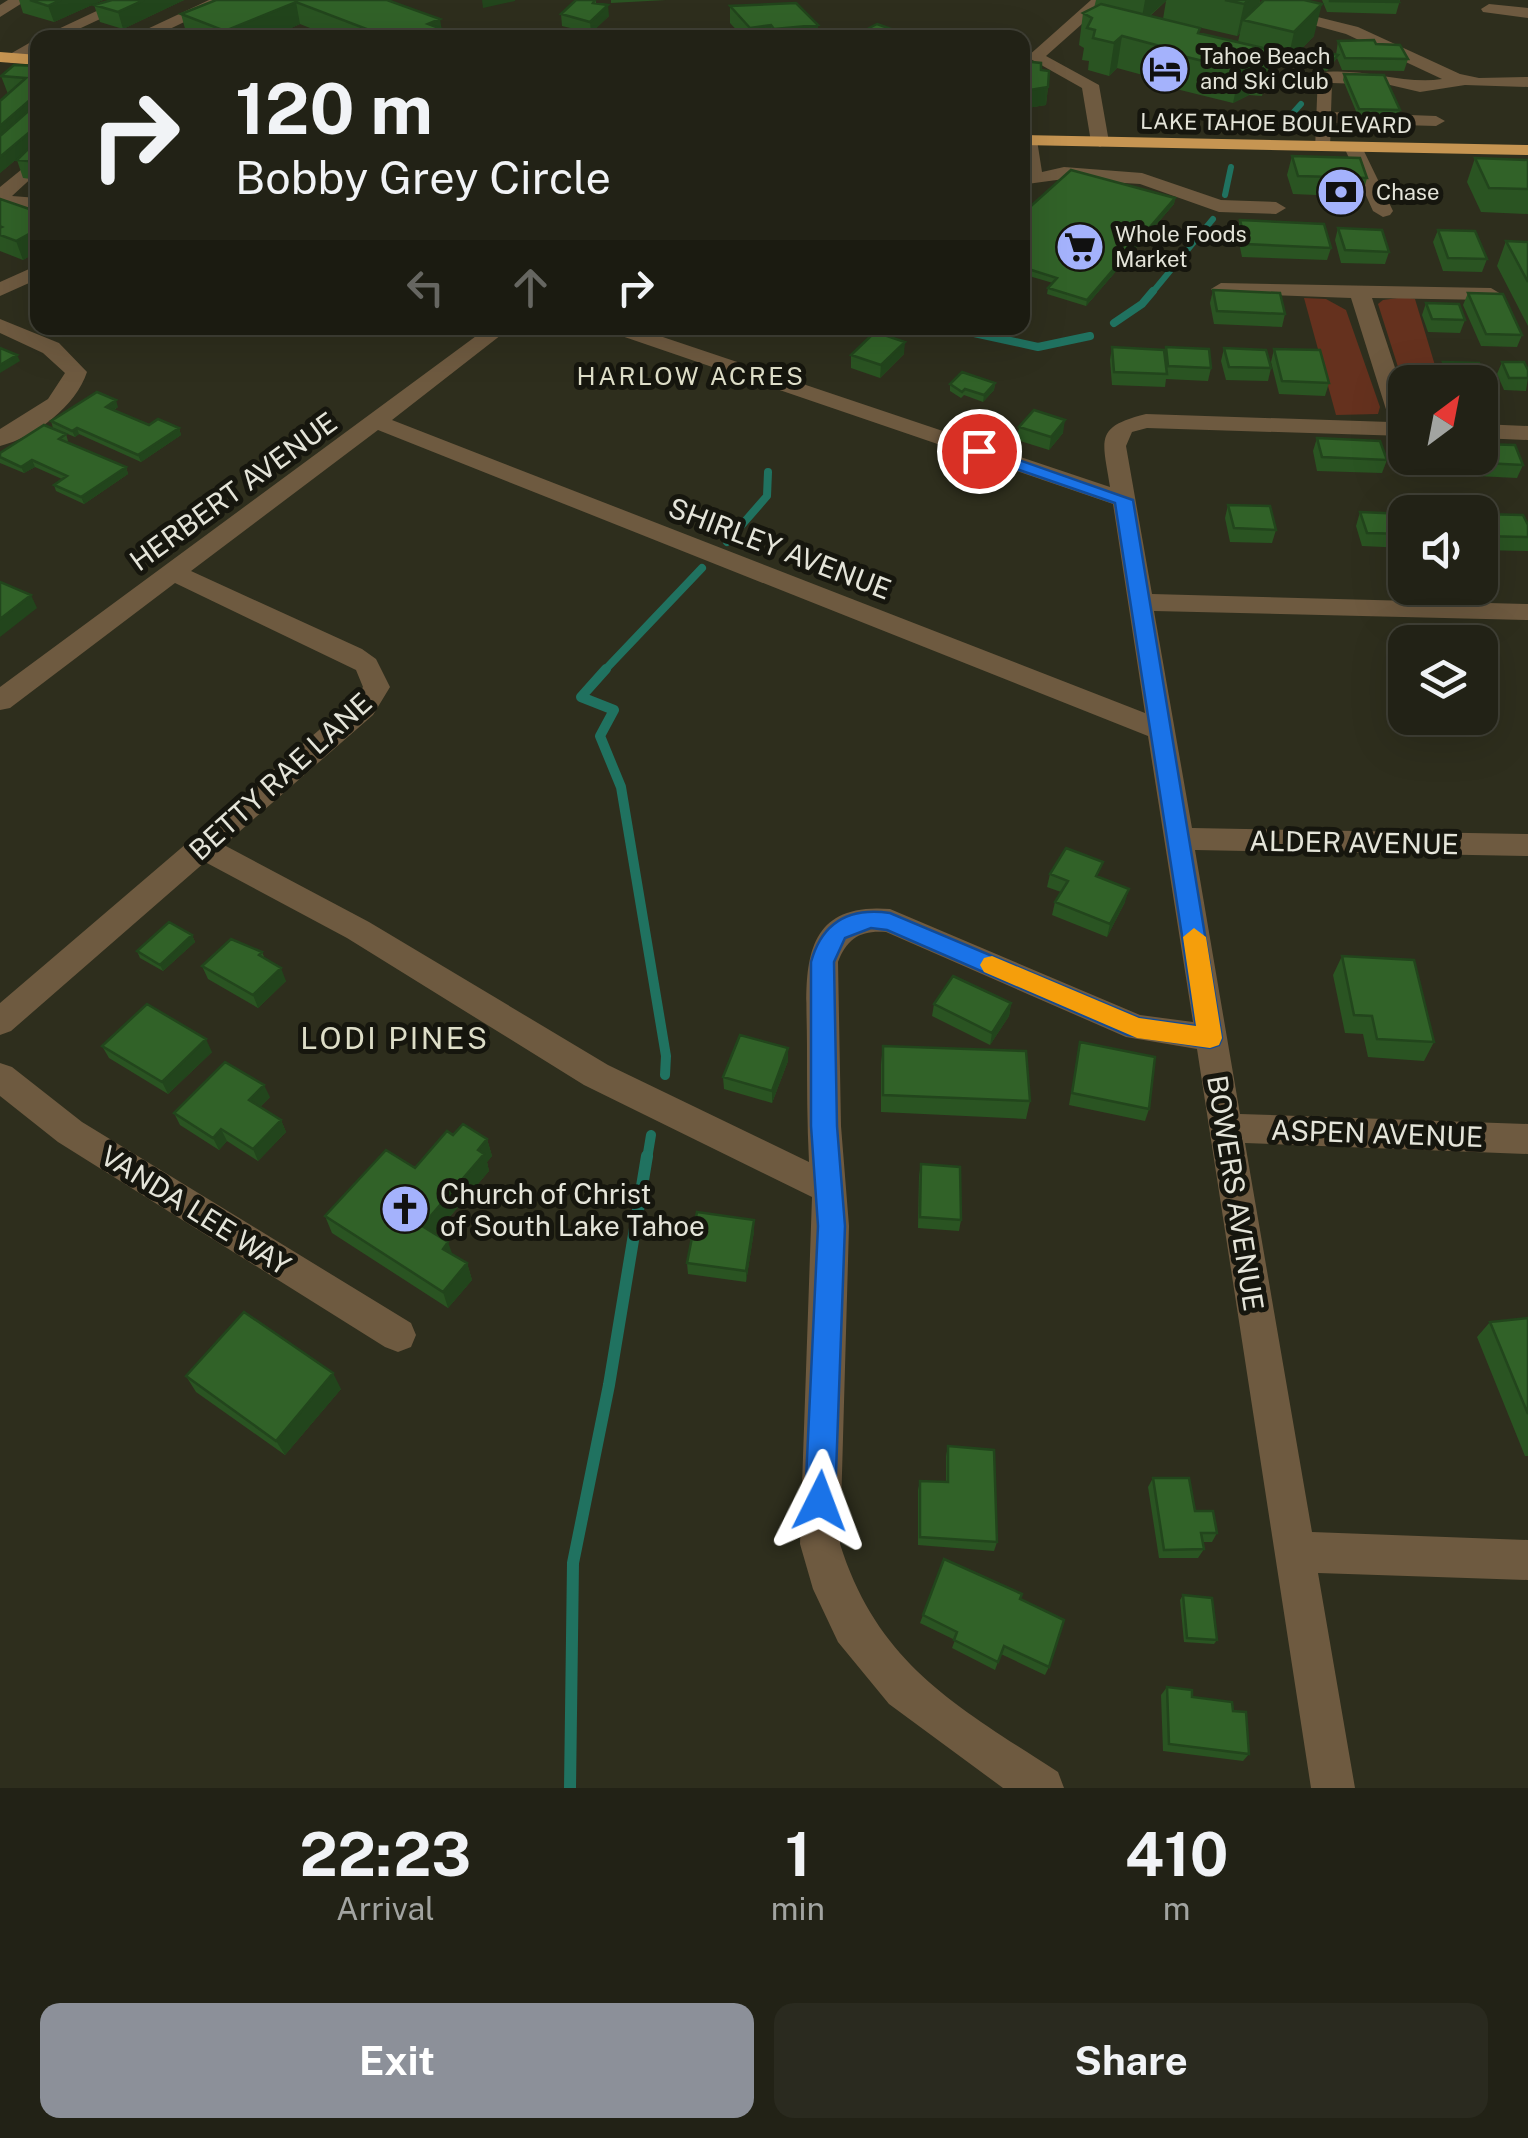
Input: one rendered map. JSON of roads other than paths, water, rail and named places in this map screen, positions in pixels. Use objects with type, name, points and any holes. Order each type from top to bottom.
[{"type":"highway","name":"LAKE TAHOE BOULEVARD","points":[[1030,140],[1528,150]]},
{"type":"street","points":[[0,12],[19,0]]},
{"type":"street","points":[[64,30],[133,0]]},
{"type":"street","points":[[154,30],[222,0]]},
{"type":"street","points":[[1100,142],[1090,85],[1036,57],[1102,0]]},
{"type":"street","points":[[1229,0],[1352,30],[1466,80],[1525,76]]},
{"type":"street","points":[[1489,9],[1528,14]]},
{"type":"street","points":[[6,57],[30,46]]},
{"type":"street","points":[[1321,146],[1324,77],[1390,80],[1427,104],[1450,148]]},
{"type":"street","points":[[1324,105],[1427,104],[1466,80]]},
{"type":"street","points":[[1324,105],[1351,100]]},
{"type":"street","points":[[1391,102],[1427,104]]},
{"type":"street","points":[[1353,147],[1383,211]]},
{"type":"street","points":[[1030,162],[1034,180],[1064,173],[1142,179],[1219,206],[1276,208]]},
{"type":"street","points":[[0,198],[30,168]]},
{"type":"street","points":[[0,198],[30,203]]},
{"type":"street","points":[[0,290],[30,275]]},
{"type":"street","points":[[1221,289],[1491,294]]},
{"type":"street","points":[[1359,291],[1388,378]]},
{"type":"street","points":[[0,325],[51,348],[76,372],[74,385],[61,399],[0,439]]},
{"type":"street","name":"HERBERT AVENUE","points":[[0,701],[491,335]]},
{"type":"street","points":[[637,335],[1124,500]]},
{"type":"street","name":"BOWERS AVENUE","points":[[1333,1788],[1115,446],[1117,434],[1126,425],[1146,421],[1388,428]]},
{"type":"street","name":"SHIRLEY AVENUE","points":[[378,422],[1161,730]]},
{"type":"street","points":[[1498,431],[1528,432]]},
{"type":"street","name":"BETTY RAE LANE","points":[[0,1022],[363,708],[378,687],[367,664],[353,655],[174,572]]},
{"type":"street","points":[[1140,602],[1528,612]]},
{"type":"street","name":"ALDER AVENUE","points":[[1179,839],[1528,845]]},
{"type":"street","points":[[202,847],[358,930],[596,1074],[828,1188]]},
{"type":"street","points":[[1042,1788],[892,1679],[867,1654],[846,1620],[828,1578],[820,1544],[830,1327],[822,962],[828,944],[851,923],[871,919],[890,922],[1137,1028],[1210,1038]]},
{"type":"street","name":"VANDA LEE WAY","points":[[0,1077],[70,1132],[398,1335]]},
{"type":"street","name":"ASPEN AVENUE","points":[[1226,1128],[1528,1139]]},
{"type":"street","points":[[1295,1552],[1528,1560]]},
{"type":"waterway","points":[[1284,123],[1301,104]]},
{"type":"waterway","points":[[1225,195],[1231,167]]},
{"type":"waterway","points":[[1151,294],[1213,219]]},
{"type":"waterway","points":[[1114,323],[1142,304],[1153,291]]},
{"type":"waterway","points":[[983,335],[1038,347],[1090,336]]},
{"type":"waterway","points":[[727,542],[767,496],[768,472]]},
{"type":"waterway","points":[[604,671],[702,568]]},
{"type":"waterway","points":[[606,669],[581,697],[614,710],[600,736],[621,787],[666,1056],[665,1075]]},
{"type":"waterway","points":[[647,1159],[651,1135]]},
{"type":"waterway","points":[[570,1788],[573,1563],[609,1385],[647,1156]]},
{"type":"place","name":"Tahoe Beach and Ski Club","points":[[1165,69]]},
{"type":"place","name":"Chase","points":[[1341,192]]},
{"type":"place","name":"Whole Foods Market","points":[[1080,247]]},
{"type":"place","name":"Church of Christ of South Lake Tahoe","points":[[405,1209]]},
{"type":"district","name":"HARLOW ACRES","points":[[691,376]]},
{"type":"district","name":"LODI PINES","points":[[395,1038]]}]
